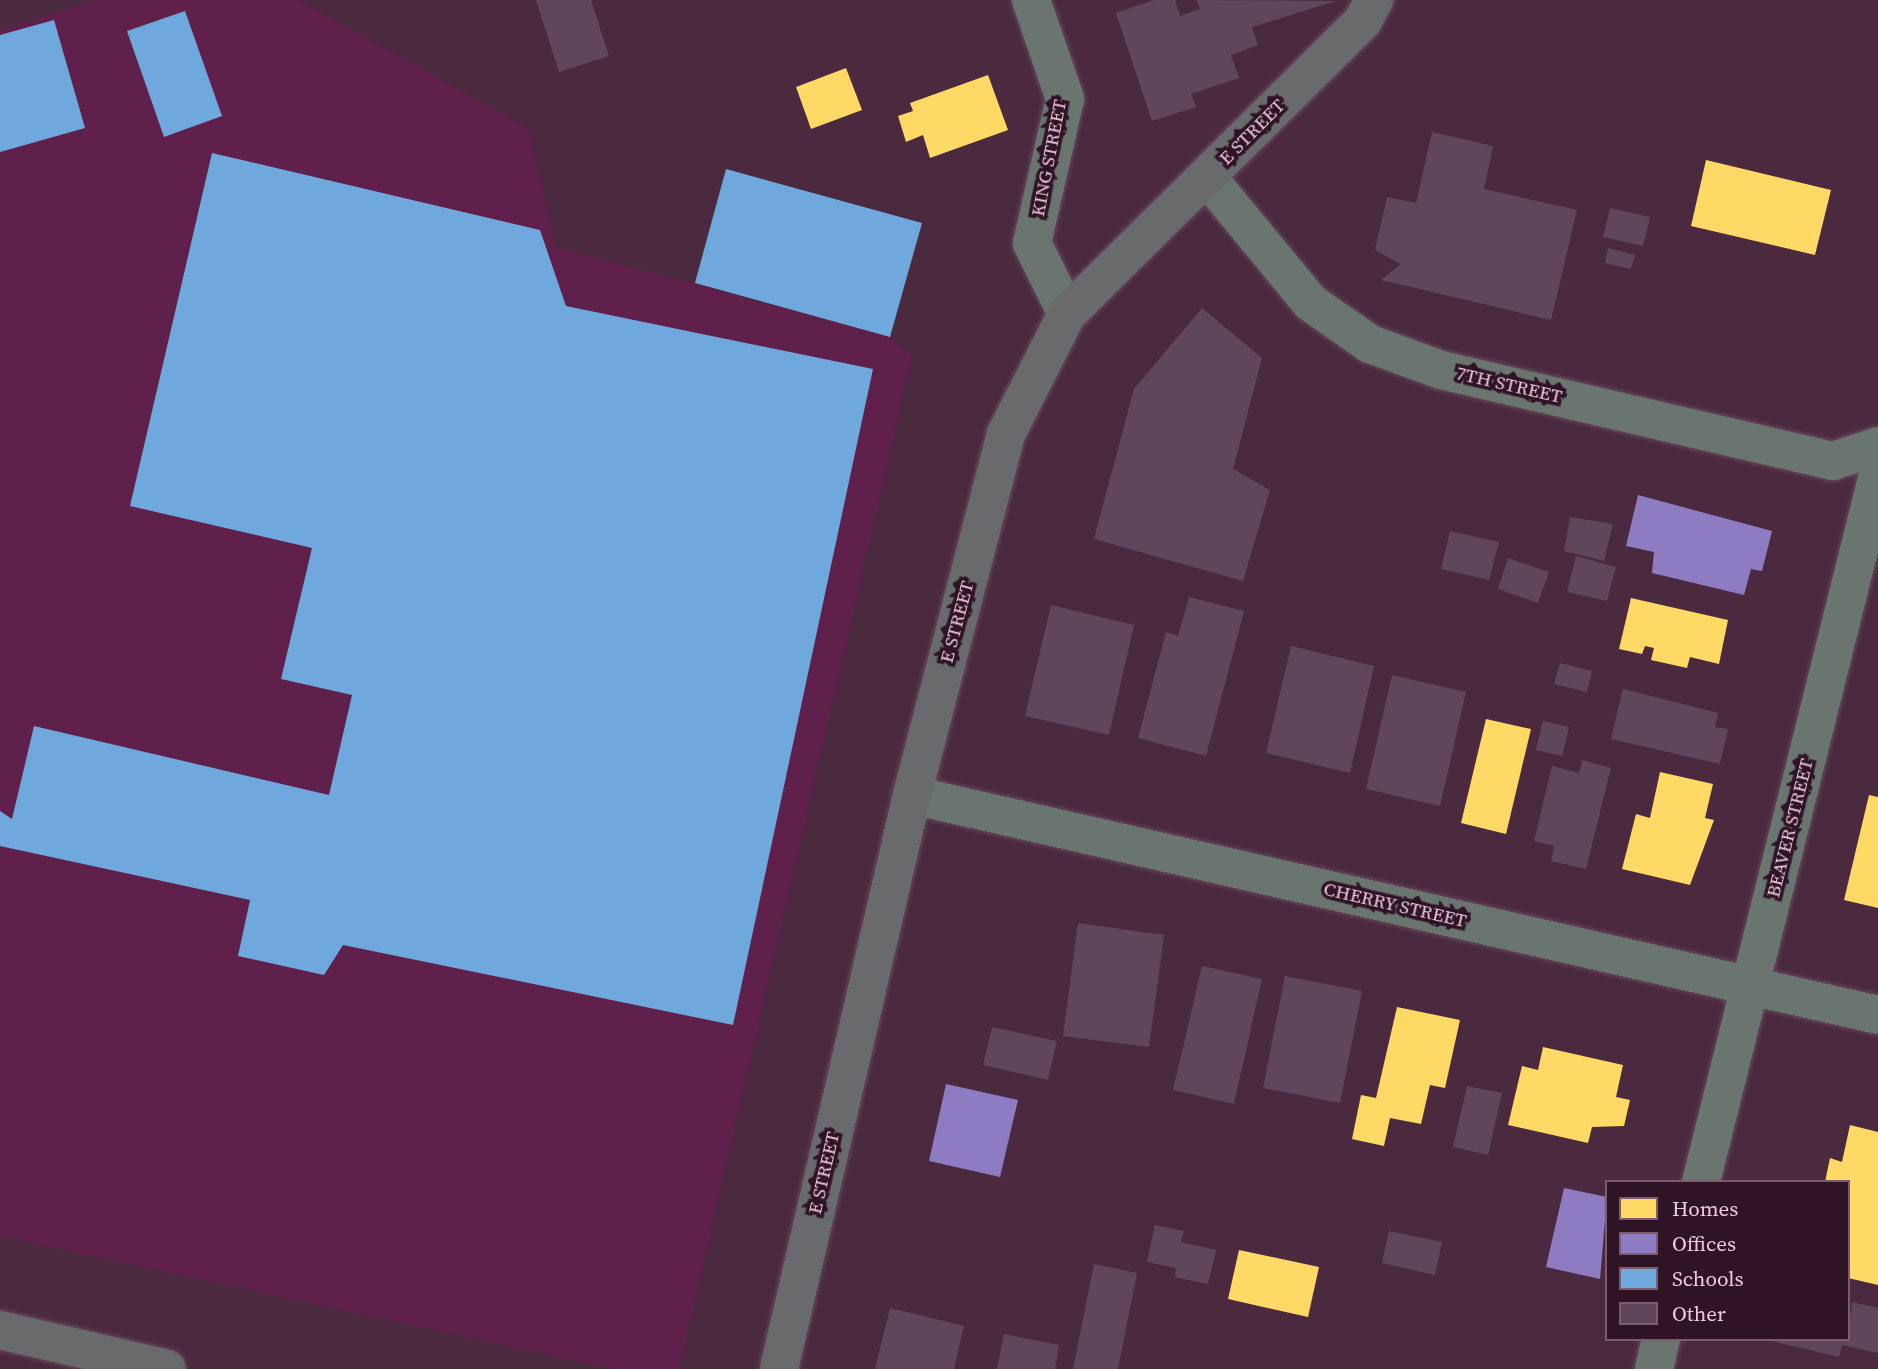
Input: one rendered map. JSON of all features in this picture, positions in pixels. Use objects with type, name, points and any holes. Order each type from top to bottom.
[{"type":"street","name":"KING STREET","points":[[1031,0],[1065,99],[1032,243],[1067,314]]},
{"type":"street","name":"E STREET","points":[[779,1369],[912,795],[1006,434],[1067,314],[1362,22],[1374,0]]},
{"type":"street","name":"7TH STREET","points":[[1207,177],[1311,303],[1370,344],[1441,370],[1833,461],[1878,446]]},
{"type":"street","name":"BEAVER STREET","points":[[1702,1180],[1878,474]]},
{"type":"street","name":"CHERRY STREET","points":[[912,795],[1878,1015]]},
{"type":"street","points":[[0,1331],[167,1369]]},
{"type":"street","points":[[1654,1369],[1661,1341]]},
{"type":"shaded area","points":[[95,0],[299,0],[528,128],[556,247],[890,337],[912,356],[679,1369],[615,1369],[0,1236],[0,30]]},
{"type":"building: Homes","points":[[846,68],[862,110],[811,129],[796,87]]},
{"type":"building: Homes","points":[[988,75],[1008,130],[930,158],[923,135],[906,142],[898,116],[913,111],[910,103]]},
{"type":"building: Homes","points":[[1706,160],[1831,190],[1815,255],[1691,226]]},
{"type":"building: Homes","points":[[1631,598],[1728,620],[1719,664],[1690,657],[1687,668],[1651,660],[1654,648],[1645,646],[1642,654],[1619,649]]},
{"type":"building: Homes","points":[[1486,719],[1531,729],[1506,834],[1461,823]]},
{"type":"building: Homes","points":[[1660,772],[1713,784],[1705,818],[1714,820],[1690,885],[1622,869],[1636,814],[1650,818]]},
{"type":"building: Homes","points":[[1869,795],[1878,797],[1878,908],[1844,900]]},
{"type":"building: Homes","points":[[1397,1007],[1460,1020],[1445,1088],[1430,1085],[1421,1124],[1390,1118],[1384,1146],[1352,1139],[1361,1095],[1376,1098]]},
{"type":"building: Homes","points":[[1543,1047],[1623,1065],[1616,1097],[1630,1100],[1624,1126],[1592,1127],[1588,1143],[1508,1125],[1522,1066],[1538,1070]]},
{"type":"building: Homes","points":[[1850,1125],[1878,1132],[1878,1285],[1850,1278],[1850,1180],[1825,1180],[1830,1158],[1842,1162]]},
{"type":"building: Homes","points":[[1239,1250],[1319,1267],[1308,1317],[1228,1299]]},
{"type":"building: Offices","points":[[1638,495],[1772,531],[1762,571],[1751,569],[1744,595],[1652,573],[1654,552],[1626,546]]},
{"type":"building: Offices","points":[[946,1084],[1018,1100],[1000,1177],[929,1161]]},
{"type":"building: Offices","points":[[1564,1188],[1605,1197],[1600,1279],[1546,1267]]},
{"type":"building: Schools","points":[[185,11],[222,116],[164,137],[127,31]]},
{"type":"building: Schools","points":[[54,20],[85,128],[0,152],[0,35]]},
{"type":"building: Schools","points":[[212,153],[540,230],[566,306],[873,369],[733,1025],[343,945],[324,975],[238,956],[250,900],[0,846],[0,811],[12,819],[34,726],[329,795],[352,695],[281,679],[312,548],[130,506]]},
{"type":"building: Schools","points":[[726,169],[922,223],[890,337],[695,283]]},
{"type":"building: Other","points":[[536,0],[591,0],[609,56],[559,72]]},
{"type":"building: Other","points":[[1154,0],[1175,0],[1180,16],[1200,9],[1197,0],[1336,1],[1252,27],[1258,45],[1231,55],[1239,78],[1191,94],[1196,107],[1152,121],[1116,13]]},
{"type":"building: Other","points":[[1432,132],[1493,146],[1484,189],[1577,210],[1551,320],[1381,280],[1401,264],[1375,250],[1387,197],[1416,203]]},
{"type":"building: Other","points":[[1610,208],[1650,217],[1643,246],[1603,237]]},
{"type":"building: Other","points":[[1608,248],[1635,255],[1631,269],[1605,263]]},
{"type":"building: Other","points":[[1202,308],[1262,358],[1233,469],[1270,490],[1243,581],[1094,539],[1134,389]]},
{"type":"building: Other","points":[[1570,517],[1613,524],[1604,561],[1564,551]]},
{"type":"building: Other","points":[[1450,531],[1499,542],[1489,580],[1441,569]]},
{"type":"building: Other","points":[[1576,556],[1616,567],[1607,601],[1567,592]]},
{"type":"building: Other","points":[[1508,558],[1549,572],[1538,603],[1498,589]]},
{"type":"building: Other","points":[[1189,597],[1244,611],[1206,756],[1138,738],[1166,632],[1178,636]]},
{"type":"building: Other","points":[[1051,605],[1134,625],[1109,735],[1025,716]]},
{"type":"building: Other","points":[[1291,646],[1374,666],[1350,773],[1266,753]]},
{"type":"building: Other","points":[[1560,663],[1592,671],[1587,692],[1554,684]]},
{"type":"building: Other","points":[[1392,675],[1466,692],[1440,806],[1366,789]]},
{"type":"building: Other","points":[[1623,689],[1718,713],[1715,727],[1728,729],[1720,764],[1611,739]]},
{"type":"building: Other","points":[[1543,721],[1569,727],[1562,756],[1536,750]]},
{"type":"building: Other","points":[[1582,760],[1611,768],[1586,869],[1551,861],[1554,846],[1534,841],[1552,766],[1579,773]]},
{"type":"building: Other","points":[[1078,923],[1164,935],[1149,1047],[1063,1036]]},
{"type":"building: Other","points":[[1202,966],[1262,979],[1234,1104],[1173,1090]]},
{"type":"building: Other","points":[[1285,976],[1362,991],[1340,1103],[1263,1088]]},
{"type":"building: Other","points":[[992,1027],[1057,1041],[1048,1080],[983,1065]]},
{"type":"building: Other","points":[[1467,1086],[1502,1093],[1488,1155],[1453,1147]]},
{"type":"building: Other","points":[[1155,1225],[1184,1231],[1181,1242],[1216,1250],[1208,1284],[1175,1277],[1176,1268],[1147,1262]]},
{"type":"building: Other","points":[[1389,1231],[1442,1242],[1435,1275],[1382,1263]]},
{"type":"building: Other","points":[[1094,1264],[1137,1273],[1118,1369],[1073,1369]]},
{"type":"building: Other","points":[[1852,1302],[1878,1308],[1878,1353],[1842,1345],[1839,1357],[1772,1341],[1850,1341]]},
{"type":"building: Other","points":[[890,1308],[964,1326],[954,1369],[875,1369]]},
{"type":"building: Other","points":[[1004,1334],[1059,1345],[1055,1369],[997,1369]]}]
